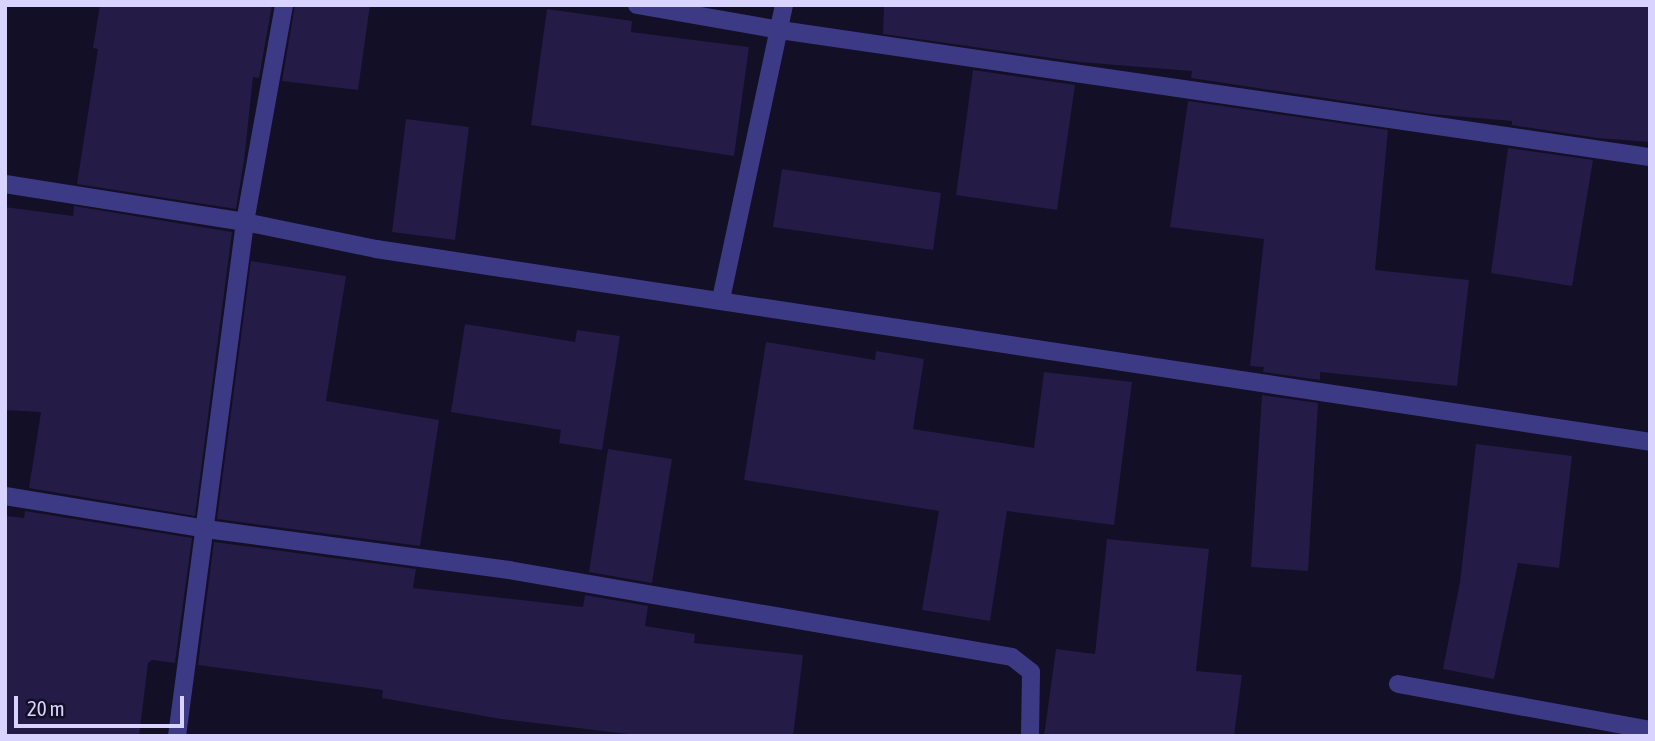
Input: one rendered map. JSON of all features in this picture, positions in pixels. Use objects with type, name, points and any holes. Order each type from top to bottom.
[{"type":"street","points":[[177,736],[245,222],[284,5]]},
{"type":"street","points":[[637,5],[780,30],[1650,157]]},
{"type":"street","points":[[720,299],[784,5]]},
{"type":"street","points":[[5,184],[245,222],[376,249],[1650,442]]},
{"type":"street","points":[[5,496],[206,529],[509,570],[1012,657],[1031,672],[1030,736]]},
{"type":"street","points":[[1398,684],[1650,730]]},
{"type":"building","points":[[100,5],[272,5],[259,78],[253,77],[236,209],[77,184],[98,49],[93,48]]},
{"type":"building","points":[[295,5],[370,5],[358,90],[282,81]]},
{"type":"building","points":[[884,5],[1650,5],[1650,142],[1597,138],[1512,125],[1512,121],[1431,114],[1191,78],[1192,71],[1079,62],[883,34]]},
{"type":"building","points":[[547,9],[632,21],[631,32],[749,47],[734,156],[531,125]]},
{"type":"building","points":[[973,70],[1075,85],[1057,210],[956,195]]},
{"type":"building","points":[[1188,101],[1388,130],[1375,270],[1469,280],[1457,386],[1320,372],[1320,380],[1263,372],[1264,367],[1250,366],[1264,239],[1170,227]]},
{"type":"building","points":[[406,119],[469,127],[455,240],[392,232]]},
{"type":"building","points":[[1508,148],[1593,160],[1572,286],[1491,273]]},
{"type":"building","points":[[782,169],[941,193],[933,250],[773,227]]},
{"type":"building","points":[[74,206],[232,232],[195,516],[29,488],[41,412],[5,410],[5,207],[73,216]]},
{"type":"building","points":[[251,261],[346,276],[326,401],[439,420],[420,546],[217,519]]},
{"type":"building","points":[[465,324],[575,342],[577,330],[620,336],[602,450],[559,443],[561,430],[451,412]]},
{"type":"building","points":[[766,342],[875,360],[876,351],[924,359],[913,429],[1034,448],[1044,372],[1132,382],[1114,525],[1007,511],[990,621],[922,610],[939,511],[744,480]]},
{"type":"building","points":[[1262,395],[1318,403],[1308,571],[1251,567]]},
{"type":"building","points":[[1476,444],[1572,456],[1559,568],[1518,563],[1494,679],[1443,669],[1460,582]]},
{"type":"building","points":[[608,449],[672,459],[652,583],[589,572]]},
{"type":"building","points":[[25,511],[192,538],[175,663],[152,660],[148,663],[139,736],[5,736],[5,516],[24,518]]},
{"type":"building","points":[[1107,539],[1209,549],[1196,671],[1242,675],[1234,736],[1044,736],[1056,649],[1095,654]]},
{"type":"building","points":[[214,542],[416,569],[413,588],[583,607],[585,595],[648,606],[645,626],[695,634],[694,643],[803,655],[793,736],[645,736],[501,719],[382,698],[383,690],[198,665]]}]
